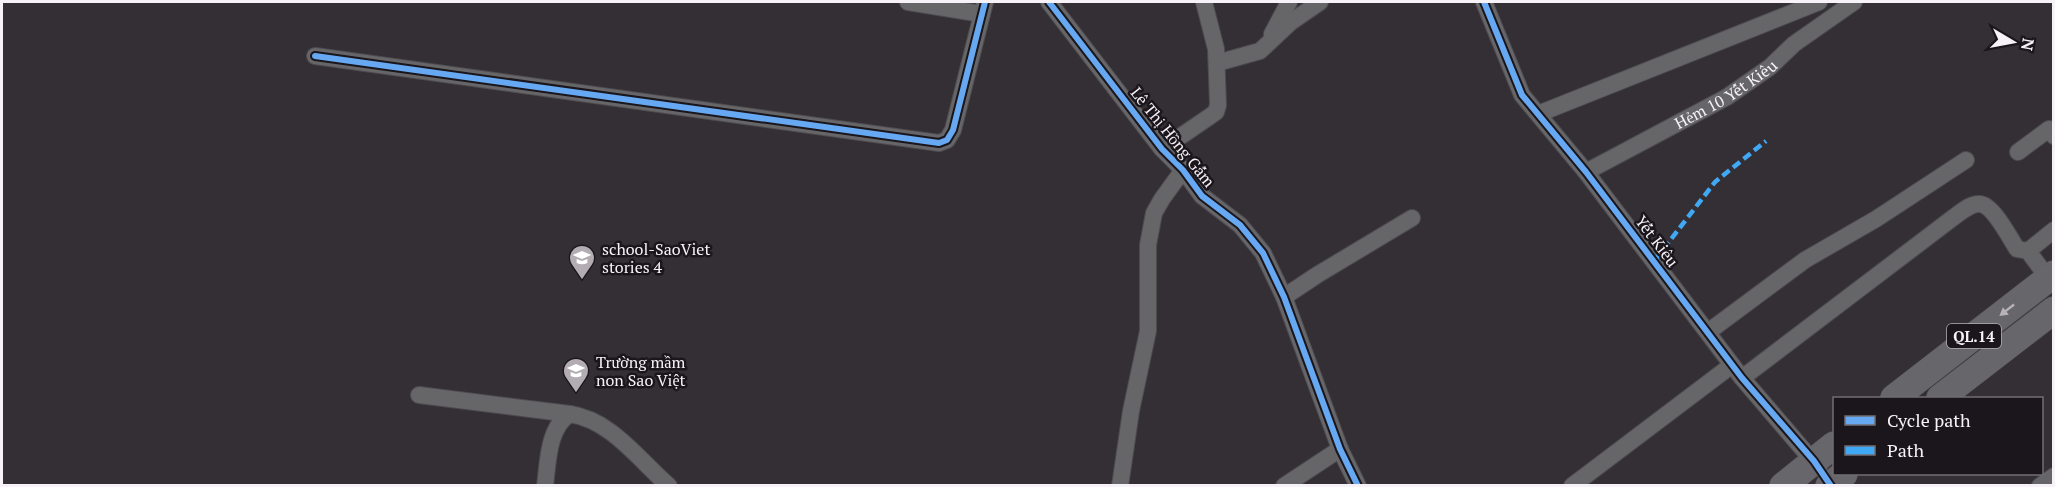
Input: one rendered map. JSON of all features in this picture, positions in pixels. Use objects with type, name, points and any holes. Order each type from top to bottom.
[{"type":"main road","name":"QL.14","points":[[1897,397],[2051,276]]},
{"type":"main road","name":"QL.14","points":[[1943,397],[2054,310]]},
{"type":"main road","points":[[1783,486],[1824,453]]},
{"type":"street","points":[[315,56],[939,143],[947,140],[953,130],[984,8],[908,2]]},
{"type":"street","name":"Lê Thị Hồng Gấm","points":[[1049,2],[1162,149],[1183,170],[1202,196],[1240,225],[1263,253],[1284,297],[1340,448],[1358,486]]},
{"type":"street","points":[[1162,149],[1216,112],[1218,105],[1217,63],[1214,39],[1204,2]]},
{"type":"street","points":[[1217,63],[1254,54],[1270,43],[1268,43],[1289,2]]},
{"type":"street","points":[[1268,43],[1291,22],[1320,2]]},
{"type":"street","name":"Yết Kiêu","points":[[1484,2],[1522,95],[1586,172],[1737,371],[1824,453],[1834,482]]},
{"type":"street","points":[[1538,114],[1819,2]]},
{"type":"street","name":"Hẻm 10 Yết Kiêu","points":[[1586,172],[1726,97],[1770,67],[1794,44],[1854,2]]},
{"type":"street","points":[[2018,152],[2052,130]]},
{"type":"street","points":[[1708,332],[1805,260],[1899,205],[1966,159]]},
{"type":"street","points":[[1120,486],[1131,411],[1148,331],[1148,245],[1154,213],[1183,170]]},
{"type":"street","points":[[1572,486],[1966,208],[1980,204],[1990,207],[2017,249],[2028,251],[2051,276]]},
{"type":"street","points":[[1284,297],[1412,218]]},
{"type":"street","points":[[2028,251],[2054,230]]},
{"type":"street","points":[[419,395],[570,414],[588,419],[612,432],[669,486]]},
{"type":"street","points":[[545,486],[549,453],[556,428],[563,418],[570,414]]},
{"type":"street","points":[[1284,486],[1340,448]]},
{"type":"street","points":[[2040,486],[2054,476]]},
{"type":"marked path","points":[[1655,260],[1715,182],[1766,141]]},
{"type":"cycle path","points":[[315,56],[939,143],[947,140],[953,130],[985,2]]},
{"type":"cycle path","points":[[1049,2],[1162,149],[1183,170],[1202,196],[1240,225],[1263,253],[1284,297],[1340,449],[1358,486]]},
{"type":"cycle path","points":[[1484,2],[1522,95],[1586,172],[1742,378],[1814,461],[1831,486]]},
{"type":"place","name":"school-SaoViet stories 4","points":[[582,281]]},
{"type":"place","name":"Trường mầm non Sao Việt","points":[[576,394]]}]
